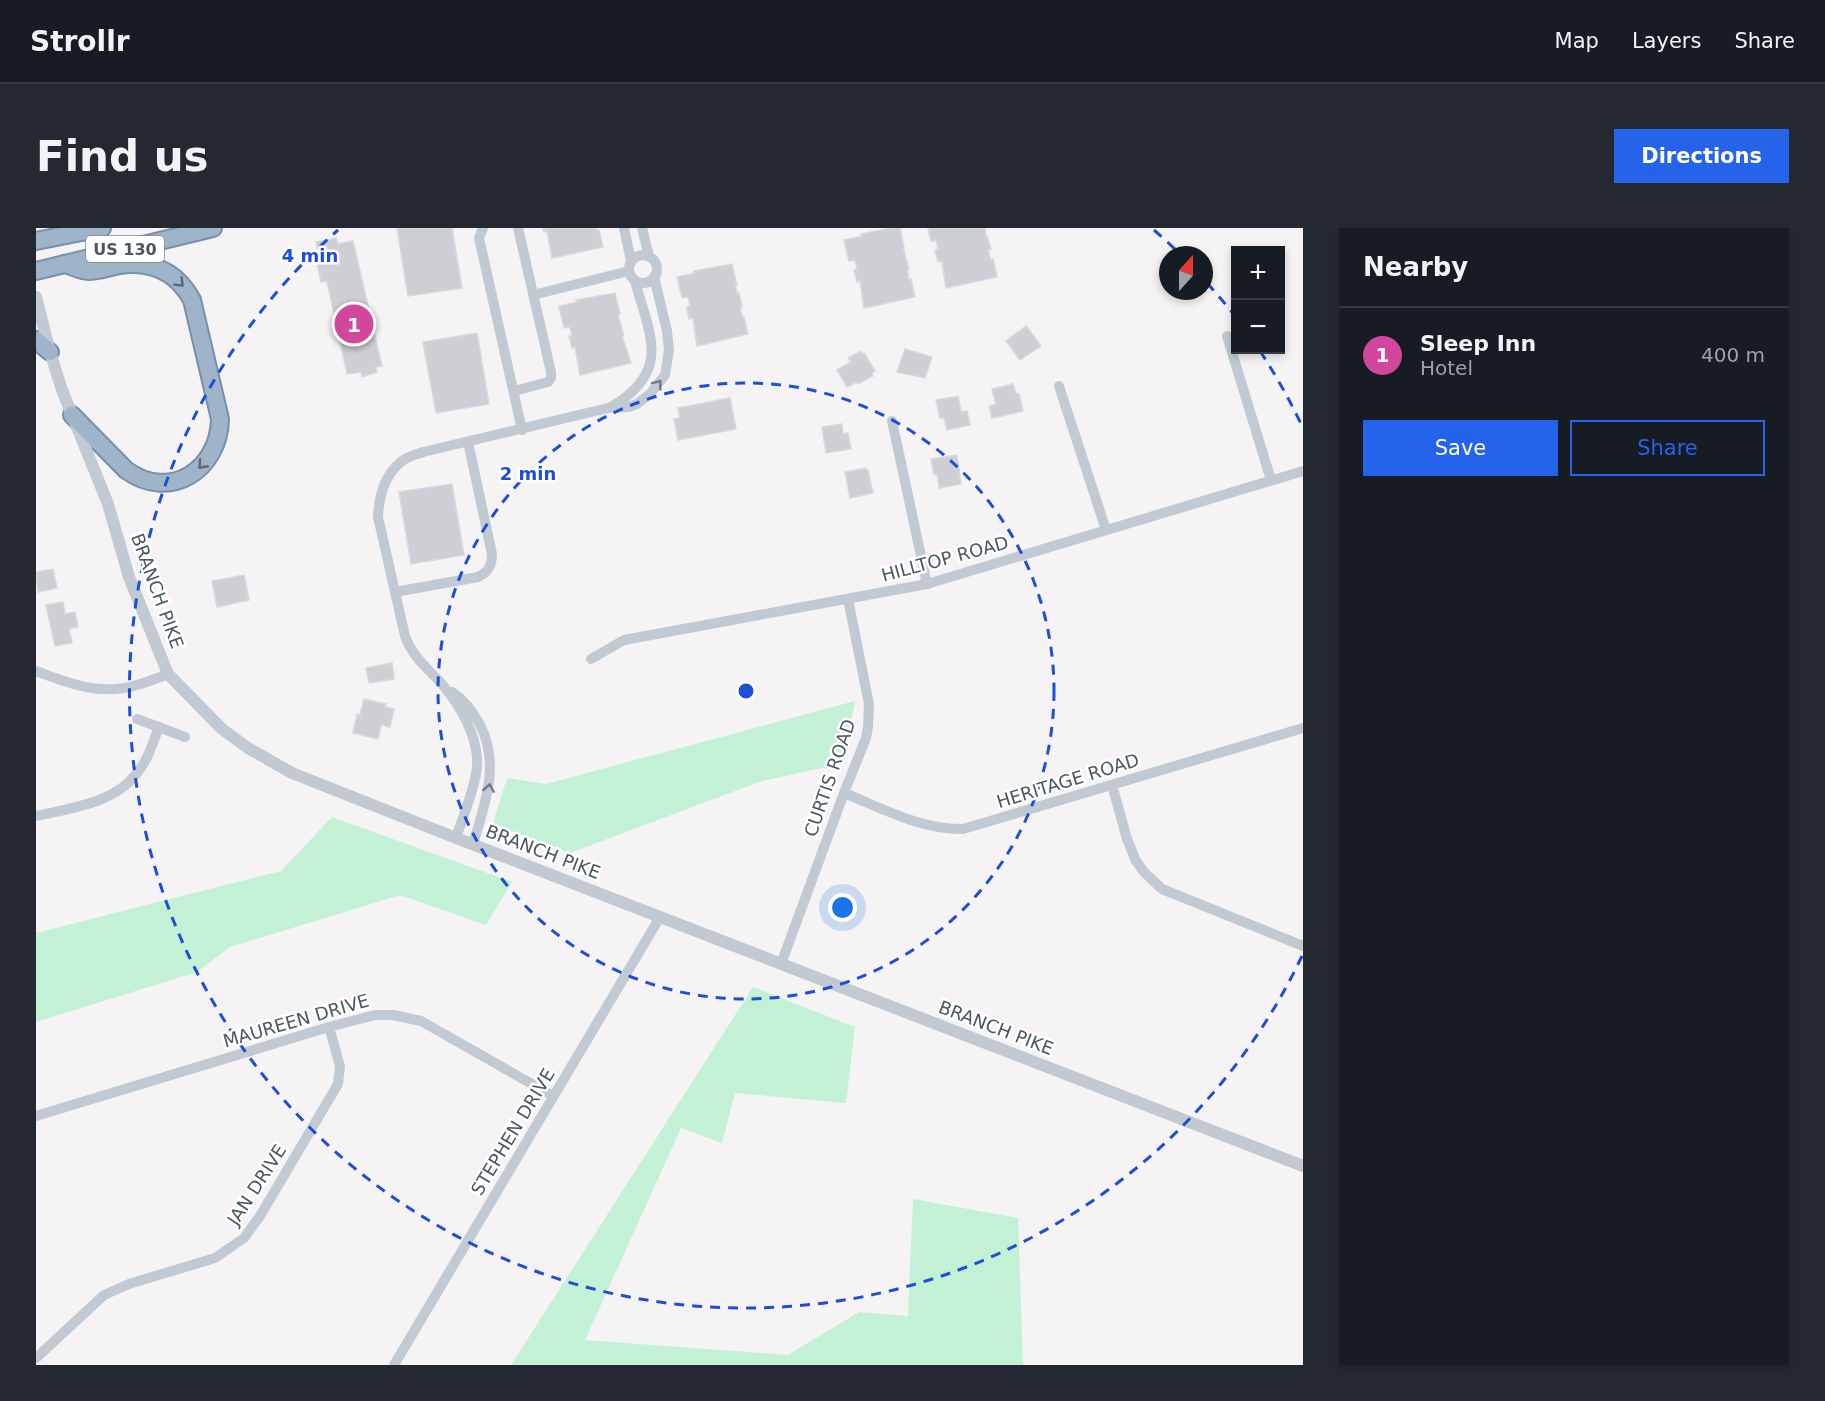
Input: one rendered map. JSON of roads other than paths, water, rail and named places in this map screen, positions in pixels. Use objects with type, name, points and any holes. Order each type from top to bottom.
[{"type":"highway","name":"US 130","points":[[36,241],[102,228]]},
{"type":"highway","name":"US 130","points":[[36,271],[213,228]]},
{"type":"highway","points":[[65,264],[86,271],[130,264],[148,266],[176,277],[186,288],[192,300],[220,419],[220,430],[214,450],[194,473],[171,482],[147,481],[135,477],[126,470],[72,415]]},
{"type":"highway","points":[[36,340],[50,352]]},
{"type":"street","points":[[483,228],[479,238],[522,430]]},
{"type":"street","points":[[514,391],[541,385],[551,378],[518,228]]},
{"type":"street","points":[[608,408],[625,399],[637,388],[649,370],[652,358],[650,335],[631,271],[624,228]]},
{"type":"street","points":[[642,228],[649,256]]},
{"type":"street","points":[[456,838],[474,781],[477,767],[476,752],[468,725],[442,685],[417,659],[408,644],[378,517],[379,500],[384,483],[405,459],[423,452],[608,408],[628,407],[637,404],[650,394],[665,375],[669,350],[654,277],[657,265],[649,256],[636,256],[631,271]]},
{"type":"street","points":[[533,295],[631,271]]},
{"type":"street","points":[[631,271],[641,283],[649,282],[654,277]]},
{"type":"street","name":"BRANCH PIKE","points":[[36,297],[50,352],[72,415],[108,504],[129,577],[168,674],[222,729],[248,748],[292,773],[456,838],[1303,1166]]},
{"type":"street","points":[[1227,336],[1271,480]]},
{"type":"street","points":[[1059,386],[1106,530]]},
{"type":"street","points":[[892,421],[927,584]]},
{"type":"street","points":[[395,592],[478,577],[489,568],[492,554],[468,442]]},
{"type":"street","name":"HILLTOP ROAD","points":[[591,659],[624,640],[927,584],[1303,471]]},
{"type":"street","name":"CURTIS ROAD","points":[[782,964],[866,738],[869,715],[866,689],[848,599]]},
{"type":"street","points":[[36,671],[92,690],[115,690],[136,686],[168,674]]},
{"type":"street","points":[[442,685],[458,696],[473,712],[488,745],[490,785],[473,844]]},
{"type":"street","points":[[137,719],[185,737]]},
{"type":"street","points":[[36,816],[102,799],[123,788],[138,773],[159,727]]},
{"type":"street","name":"HERITAGE ROAD","points":[[844,793],[925,825],[946,830],[975,826],[1303,728]]},
{"type":"street","points":[[1112,785],[1127,840],[1136,861],[1162,889],[1303,946]]},
{"type":"street","name":"STEPHEN DRIVE","points":[[394,1365],[660,917]]},
{"type":"street","name":"MAUREEN DRIVE","points":[[36,1116],[375,1015],[393,1015],[421,1021],[553,1096]]},
{"type":"street","name":"JAN DRIVE","points":[[36,1358],[104,1295],[129,1284],[215,1258],[244,1238],[260,1216],[338,1084],[340,1066],[329,1027]]},
{"type":"place","name":"Sleep Inn","points":[[354,324]]}]
